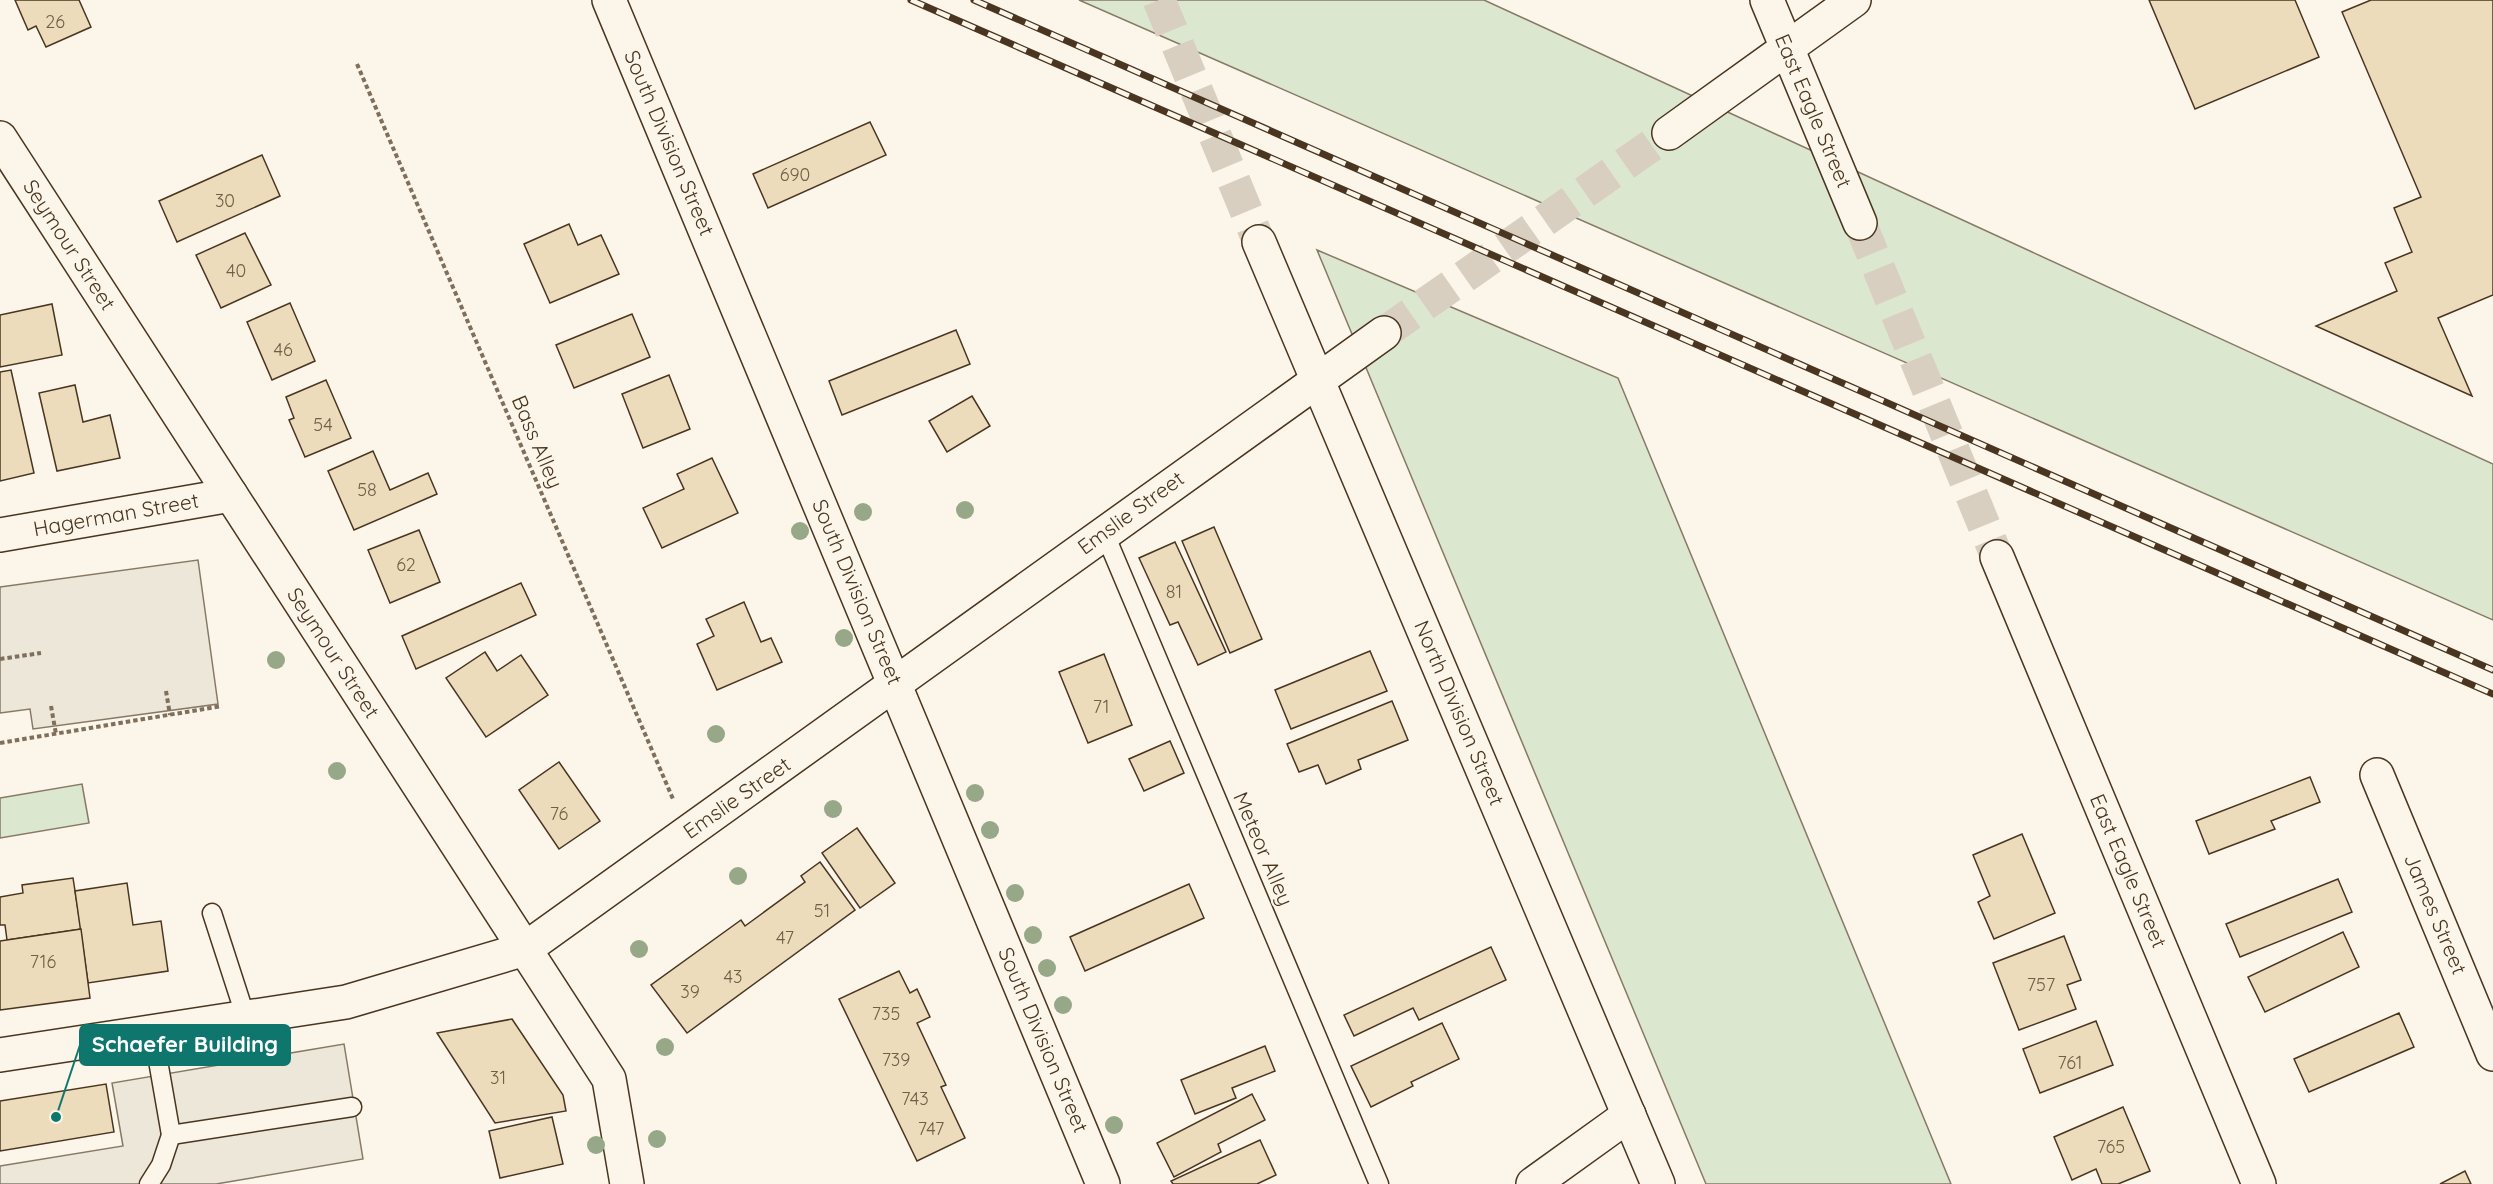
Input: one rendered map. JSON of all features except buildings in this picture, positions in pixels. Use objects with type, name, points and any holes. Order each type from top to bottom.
[{"type":"street","name":"South Division Street","points":[[609,0],[1103,1184]]},
{"type":"street","name":"East Eagle Street","points":[[1767,0],[1860,223]]},
{"type":"street","points":[[1669,133],[1854,0]]},
{"type":"street","name":"Seymour Street","points":[[0,138],[609,1079],[627,1184]]},
{"type":"street","name":"North Division Street","points":[[1259,242],[1316,380],[1506,820],[1658,1184]]},
{"type":"street","name":"Emslie Street","points":[[0,1055],[346,1002],[525,949],[1384,333]]},
{"type":"street","name":"Hagerman Street","points":[[0,535],[231,495]]},
{"type":"street","name":"East Eagle Street","points":[[1997,557],[2259,1184]]},
{"type":"street","name":"James Street","points":[[2377,775],[2493,1054]]},
{"type":"street","points":[[1533,1184],[1629,1115]]},
{"type":"lane","name":"Meteor Alley","points":[[1104,532],[1379,1184]]},
{"type":"lane","points":[[212,913],[246,1018]]},
{"type":"lane","points":[[149,1184],[161,1165],[171,1135],[153,1032]]},
{"type":"lane","points":[[171,1135],[352,1107]]},
{"type":"path","name":"Bass Alley","points":[[357,64],[687,832]]},
{"type":"path","points":[[0,659],[41,653]]},
{"type":"path","points":[[166,691],[170,715]]},
{"type":"path","points":[[51,706],[56,734]]},
{"type":"path","points":[[0,743],[222,706]]},
{"type":"green space","points":[[1079,0],[1484,0],[2493,464],[2493,620]]},
{"type":"green space","points":[[1317,250],[1618,378],[1951,1184],[1706,1184]]},
{"type":"green space","points":[[82,784],[89,823],[0,838],[0,798]]},
{"type":"shaded area","points":[[198,560],[218,704],[33,729],[30,709],[0,713],[0,587]]},
{"type":"shaded area","points":[[344,1044],[363,1159],[216,1184],[0,1184],[0,1166],[123,1146],[112,1083]]},
{"type":"tunnel","points":[[1159,0],[1259,242]]},
{"type":"tunnel","points":[[1384,333],[1669,133]]},
{"type":"tunnel","points":[[1860,223],[1997,557]]},
{"type":"railway","points":[[911,0],[2493,694]]},
{"type":"railway","points":[[974,0],[2493,670]]},
{"type":"place","name":"Schaefer Building","points":[[56,1117]]}]
